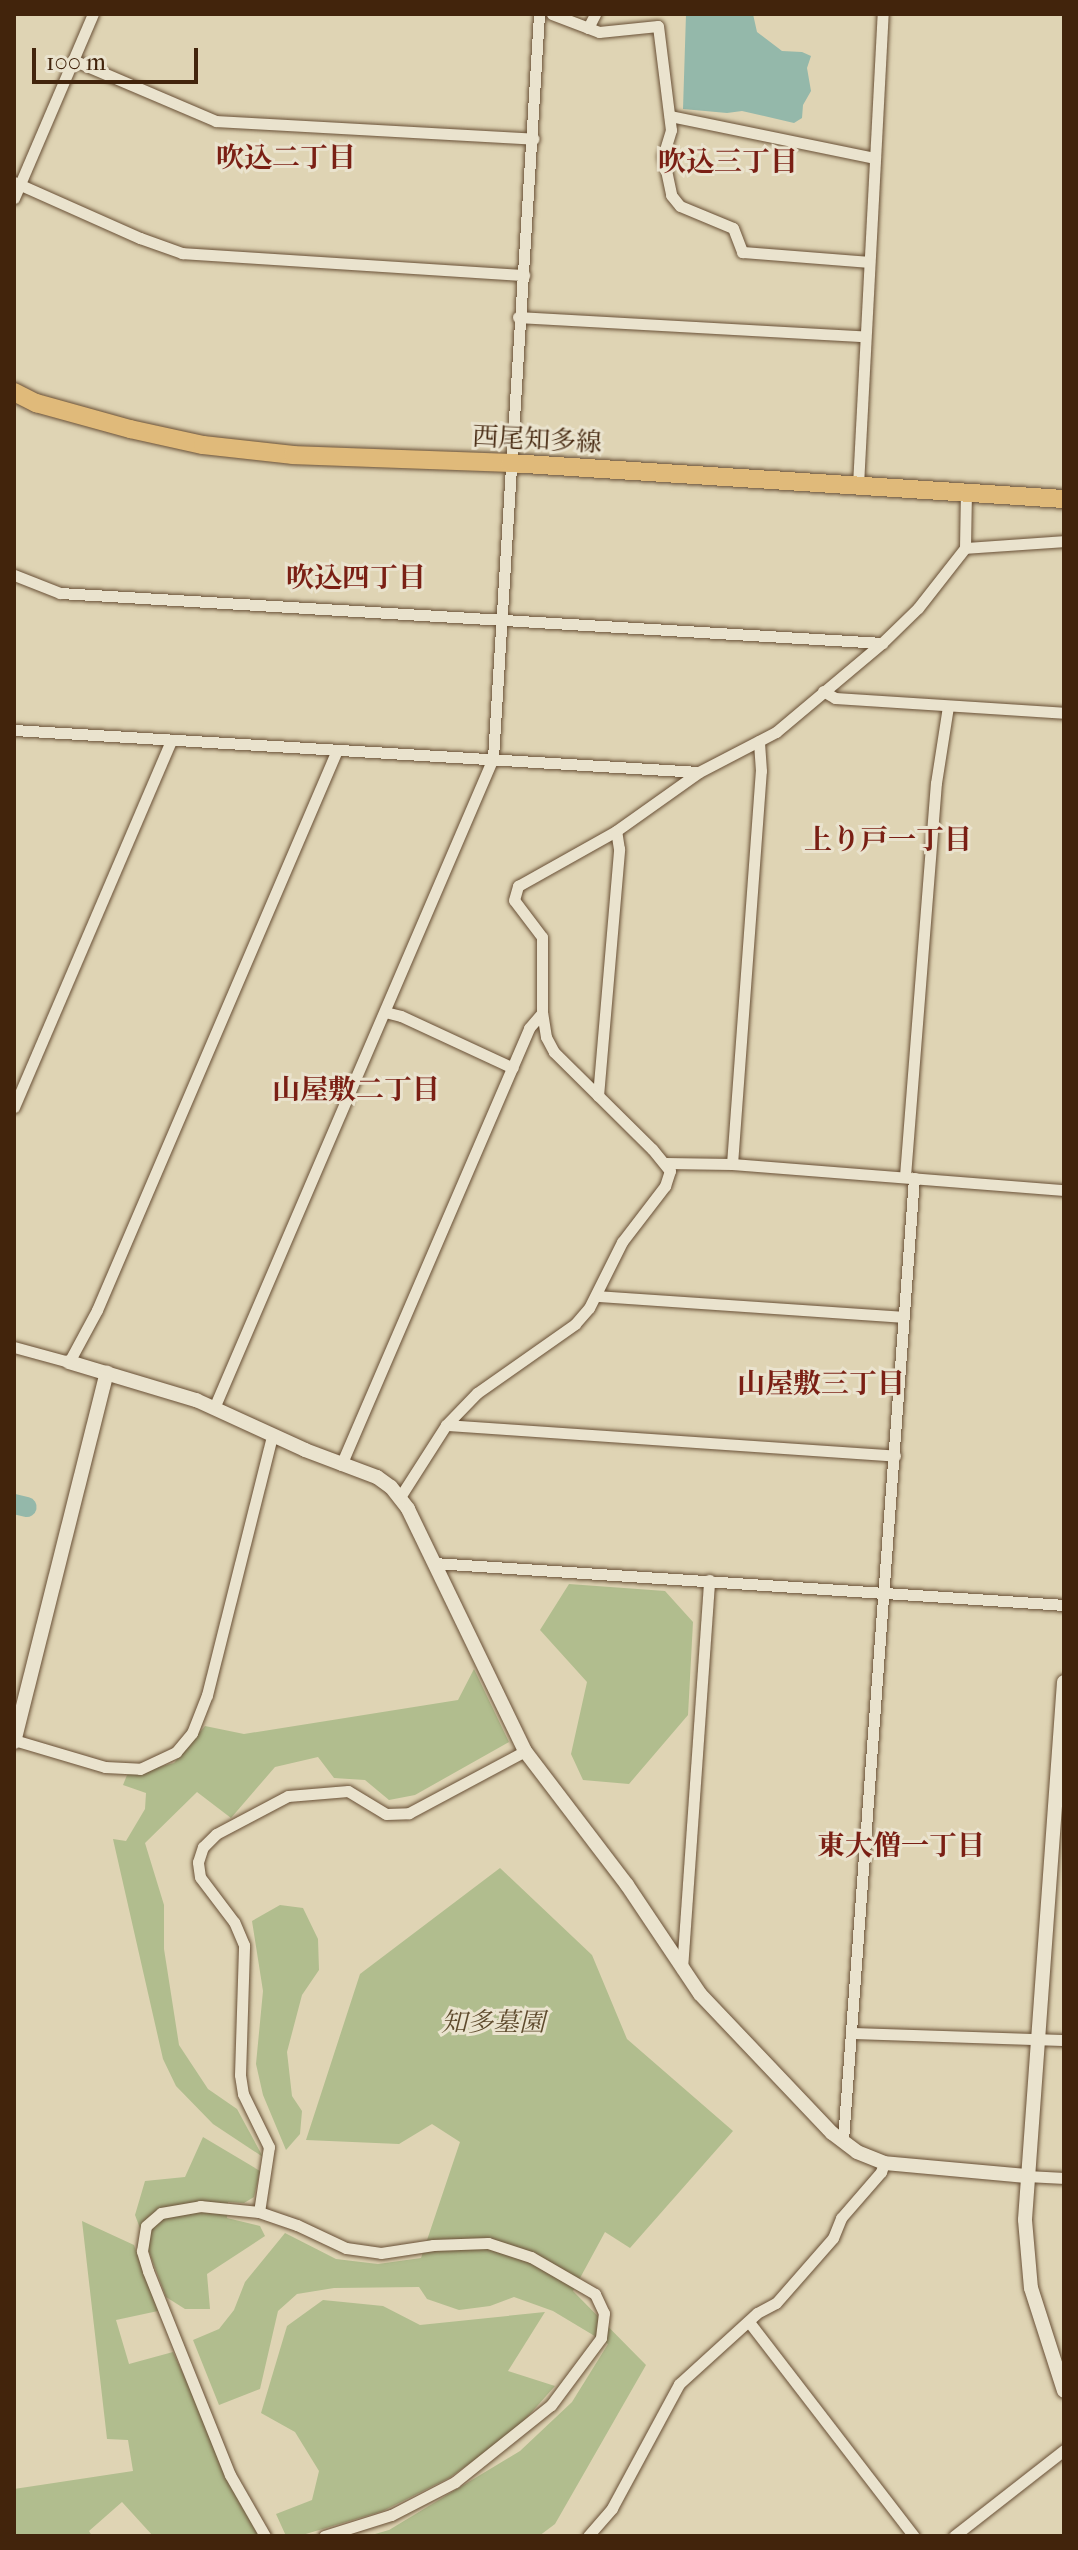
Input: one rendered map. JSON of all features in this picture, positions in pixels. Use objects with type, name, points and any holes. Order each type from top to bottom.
[{"type":"main road","name":"西尾知多線","points":[[14,392],[36,403],[130,429],[203,445],[293,455],[510,463],[1064,499]]},
{"type":"street","points":[[14,198],[17,183],[93,14]]},
{"type":"street","points":[[214,1408],[493,758],[539,14]]},
{"type":"street","points":[[552,14],[599,32],[658,26],[671,130],[663,156],[671,195],[680,206],[733,228],[742,252],[868,262]]},
{"type":"street","points":[[588,28],[595,14]]},
{"type":"street","points":[[858,485],[863,336],[883,14]]},
{"type":"street","points":[[73,60],[216,121],[533,139]]},
{"type":"street","points":[[670,116],[875,158]]},
{"type":"street","points":[[17,183],[140,238],[182,253],[524,275]]},
{"type":"street","points":[[518,317],[863,336]]},
{"type":"street","points":[[400,1497],[446,1425],[477,1393],[575,1324],[597,1296],[622,1242],[665,1186],[670,1171],[554,1052],[546,1037],[542,1013],[542,937],[514,900],[518,886],[616,831],[699,772],[776,732],[882,643],[918,608],[965,548],[966,492]]},
{"type":"street","points":[[965,548],[1064,541]]},
{"type":"street","points":[[14,575],[60,593],[882,643]]},
{"type":"street","points":[[823,691],[835,698],[1064,713]]},
{"type":"street","points":[[843,2140],[895,1456],[909,1177],[936,783],[948,706]]},
{"type":"street","points":[[14,730],[699,772]]},
{"type":"street","points":[[14,1107],[171,740]]},
{"type":"street","points":[[732,1164],[761,771],[759,741]]},
{"type":"street","points":[[69,1362],[97,1310],[337,750]]},
{"type":"street","points":[[598,1096],[603,1080],[619,849],[616,831]]},
{"type":"street","points":[[385,1012],[401,1016],[513,1068]]},
{"type":"street","points":[[341,1465],[529,1028],[542,1013]]},
{"type":"street","points":[[665,1163],[732,1164],[1064,1190]]},
{"type":"street","points":[[597,1296],[903,1317]]},
{"type":"street","points":[[14,1347],[214,1408],[272,1436],[377,1477],[400,1497],[525,1751],[628,1886],[682,1969],[750,2048],[857,2152],[884,2163],[1064,2178]]},
{"type":"street","points":[[107,1373],[14,1741],[105,1767],[140,1769],[176,1752],[192,1733],[207,1695],[272,1436]]},
{"type":"street","points":[[446,1425],[895,1456]]},
{"type":"street","points":[[434,1563],[1064,1605]]},
{"type":"street","points":[[682,1969],[709,1580]]},
{"type":"street","points":[[1064,1682],[1027,2176],[1026,2242],[1038,2318],[1064,2391]]},
{"type":"street","points":[[259,2212],[269,2147],[243,2094],[240,2075],[244,1945],[234,1922],[200,1877],[198,1862],[203,1847],[216,1834],[288,1796],[348,1791],[386,1814],[409,1813],[525,1751]]},
{"type":"street","points":[[851,2033],[1064,2040]]},
{"type":"street","points":[[588,2536],[612,2508],[679,2384],[749,2322],[776,2303],[833,2238],[841,2218],[881,2172],[884,2163]]},
{"type":"street","points":[[265,2536],[230,2475],[142,2251],[146,2226],[161,2213],[200,2206],[259,2212],[360,2251],[381,2253],[476,2242],[507,2247],[595,2294],[604,2313],[601,2338],[569,2384],[509,2441],[455,2482],[409,2507],[324,2536]]},
{"type":"street","points":[[749,2322],[914,2536]]},
{"type":"street","points":[[954,2536],[1064,2450]]},
{"type":"green space","points":[[569,1584],[665,1591],[693,1622],[688,1715],[629,1784],[583,1780],[571,1754],[587,1682],[540,1630]]},
{"type":"green space","points":[[474,1669],[509,1742],[415,1795],[389,1800],[365,1780],[334,1778],[318,1757],[275,1767],[231,1818],[197,1792],[145,1843],[164,1905],[164,1949],[179,2045],[208,2089],[237,2109],[263,2157],[213,2124],[176,2086],[163,2059],[113,1839],[126,1841],[145,1809],[146,1793],[123,1785],[127,1775],[174,1763],[205,1726],[244,1734],[458,1700]]},
{"type":"green space","name":"知多墓園","points":[[500,1868],[592,1955],[627,2039],[733,2131],[630,2248],[605,2232],[573,2291],[646,2365],[555,2524],[539,2536],[368,2536],[389,2530],[520,2451],[572,2402],[608,2344],[553,2311],[514,2297],[490,2306],[459,2310],[427,2299],[419,2287],[334,2288],[297,2294],[278,2311],[260,2389],[219,2405],[193,2340],[219,2329],[234,2310],[245,2282],[285,2233],[336,2259],[378,2264],[421,2258],[460,2142],[432,2124],[399,2144],[306,2140],[360,1974]]},
{"type":"green space","points":[[280,1905],[303,1908],[318,1939],[319,1970],[302,1995],[287,2052],[292,2096],[302,2111],[300,2134],[286,2150],[263,2095],[256,2064],[263,1991],[252,1921]]},
{"type":"green space","points":[[203,2137],[260,2171],[254,2197],[244,2203],[228,2202],[227,2218],[260,2226],[265,2236],[207,2274],[210,2309],[185,2309],[166,2297],[135,2215],[145,2181],[185,2177]]},
{"type":"green space","points":[[82,2221],[134,2245],[158,2311],[116,2320],[129,2364],[173,2352],[259,2536],[153,2536],[122,2502],[89,2531],[92,2536],[14,2536],[14,2489],[133,2471],[128,2440],[107,2439]]},
{"type":"green space","points":[[323,2300],[383,2306],[420,2325],[545,2312],[508,2371],[555,2386],[514,2432],[449,2478],[383,2511],[299,2536],[286,2536],[276,2514],[312,2500],[319,2471],[295,2432],[261,2413],[287,2326]]},
{"type":"shaded area","points":[[686,14],[753,14],[757,32],[782,51],[802,52],[811,56],[807,68],[811,91],[803,105],[802,118],[794,123],[742,111],[727,113],[683,109]]},
{"type":"waterway","points":[[14,1504],[27,1507]]},
{"type":"district","name":"吹込二丁目","points":[[286,158]]},
{"type":"district","name":"吹込三丁目","points":[[728,162]]},
{"type":"district","name":"吹込四丁目","points":[[356,578]]},
{"type":"district","name":"上り戸一丁目","points":[[888,840]]},
{"type":"district","name":"山屋敷二丁目","points":[[356,1090]]},
{"type":"district","name":"山屋敷三丁目","points":[[821,1384]]},
{"type":"district","name":"東大僧一丁目","points":[[901,1846]]}]
